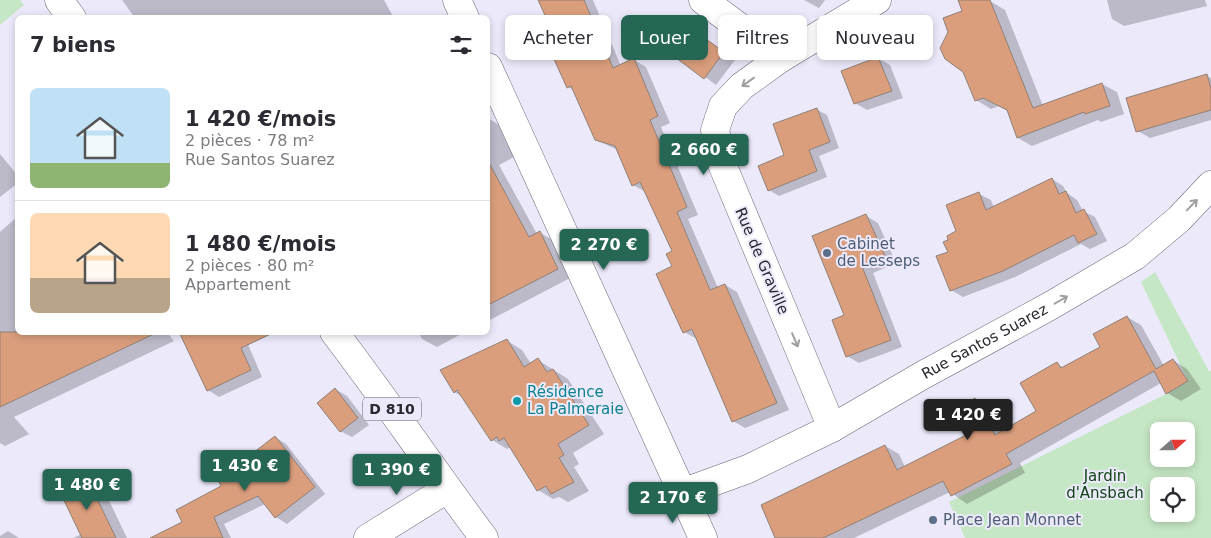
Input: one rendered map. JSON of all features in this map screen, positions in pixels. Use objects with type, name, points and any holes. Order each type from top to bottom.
[{"type":"street","points":[[59,0],[70,15]]},
{"type":"street","points":[[458,0],[464,15]]},
{"type":"street","points":[[703,0],[723,15]]},
{"type":"street","name":"Rue de Graville","points":[[807,42],[877,0]]},
{"type":"street","name":"Rue de Graville","points":[[778,60],[742,86],[723,106],[715,130],[722,164],[832,428]]},
{"type":"street","points":[[490,71],[702,538]]},
{"type":"street","name":"Rue Santos Suarez","points":[[682,493],[748,469],[832,428],[923,375],[1050,306],[1135,256],[1178,219],[1211,185]]},
{"type":"street","name":"D 810","points":[[336,335],[399,418],[447,489],[484,538]]},
{"type":"street","points":[[368,538],[447,489]]},
{"type":"green space","points":[[0,0],[20,0],[24,5],[0,25]]},
{"type":"green space","name":"Jardin d'Ansbach","points":[[1155,272],[1209,371],[1211,371],[1211,538],[965,538],[949,502],[1166,394],[1188,381],[1141,282]]},
{"type":"building","points":[[538,0],[584,0],[590,15],[545,15]]},
{"type":"building","points":[[958,0],[990,0],[1033,108],[1102,83],[1110,106],[1085,114],[1084,112],[1017,138],[1007,110],[983,98],[975,101],[963,72],[945,59],[940,48],[948,32],[943,18],[962,11]]},
{"type":"building","points":[[708,40],[718,48],[718,60],[704,79],[679,60],[708,60]]},
{"type":"building","points":[[554,60],[610,60],[613,68],[630,60],[635,60],[658,116],[650,120],[687,207],[677,212],[710,290],[725,284],[777,403],[732,422],[692,329],[683,333],[656,274],[672,266],[666,254],[672,251],[640,182],[632,186],[615,146],[595,140],[571,86],[567,88]]},
{"type":"building","points":[[870,60],[879,60],[892,91],[854,104],[841,71]]},
{"type":"building","points":[[1207,74],[1211,89],[1211,110],[1136,132],[1126,98]]},
{"type":"building","points":[[817,108],[830,142],[809,150],[817,171],[768,191],[758,166],[784,155],[773,124]]},
{"type":"building","points":[[490,165],[529,237],[540,231],[558,269],[490,304]]},
{"type":"building","points":[[1052,178],[1059,194],[1066,191],[1076,213],[1084,209],[1097,234],[1078,243],[1074,235],[1003,271],[950,291],[936,256],[948,252],[943,242],[948,240],[947,236],[956,231],[946,205],[979,192],[986,210]]},
{"type":"building","points":[[866,214],[885,256],[862,266],[891,340],[846,357],[832,320],[844,315],[812,236]]},
{"type":"building","points":[[1127,316],[1156,369],[1173,359],[1188,381],[1166,394],[1154,371],[1006,454],[1012,464],[951,496],[943,481],[823,538],[775,538],[761,505],[885,445],[897,470],[966,435],[952,411],[975,398],[995,435],[1036,411],[1020,383],[1057,362],[1061,368],[1100,347],[1093,334]]},
{"type":"building","points":[[0,332],[15,332],[15,335],[152,335],[0,407]]},
{"type":"building","points":[[180,335],[269,335],[241,348],[251,370],[207,391]]},
{"type":"building","points":[[507,339],[524,367],[538,358],[547,372],[553,369],[589,425],[558,444],[564,455],[559,458],[574,482],[551,494],[546,486],[537,491],[504,438],[499,441],[497,437],[491,441],[457,390],[454,393],[440,370]]},
{"type":"building","points":[[335,388],[358,418],[340,432],[317,403]]},
{"type":"building","points":[[275,436],[315,487],[275,518],[258,496],[214,517],[223,538],[150,538],[182,522],[176,510],[221,486],[218,480]]},
{"type":"building","points":[[87,478],[116,538],[82,538],[60,492]]},
{"type":"place","name":"Cabinet de Lesseps","points":[[827,253]]},
{"type":"place","name":"Résidence La Palmeraie","points":[[517,401]]},
{"type":"place","name":"Place Jean Monnet","points":[[933,520]]}]
